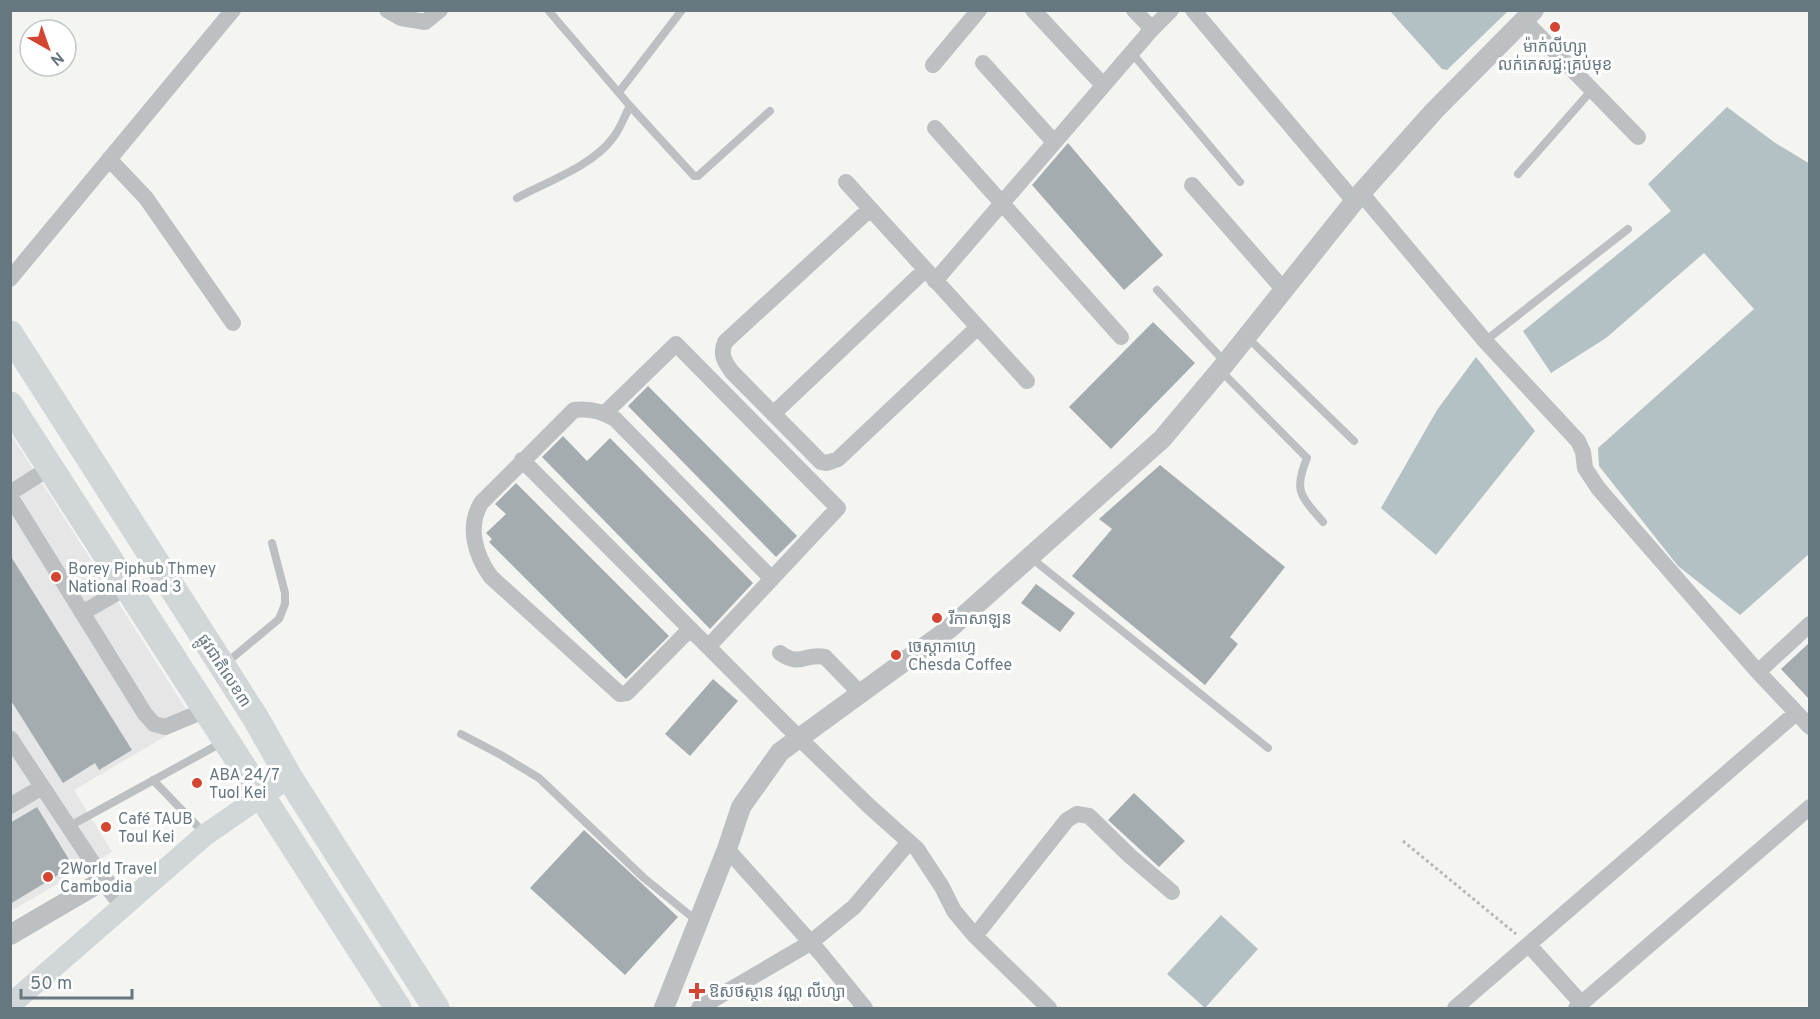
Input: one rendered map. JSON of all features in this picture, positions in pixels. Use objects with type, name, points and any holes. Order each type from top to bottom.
[{"type":"highway","name":"ផ្លូវជាតិលេខ៣","points":[[10,334],[223,666],[289,777],[436,1008]]},
{"type":"highway","points":[[10,405],[398,1008]]},
{"type":"main road","points":[[10,1005],[205,834],[289,777]]},
{"type":"street","points":[[10,279],[233,10]]},
{"type":"street","points":[[387,10],[401,18],[425,22],[440,10]]},
{"type":"street","points":[[933,65],[979,10]]},
{"type":"street","points":[[1033,10],[1103,85]]},
{"type":"street","points":[[1134,10],[1152,29]]},
{"type":"street","points":[[773,414],[930,276],[1002,203],[1131,52],[1172,10]]},
{"type":"street","points":[[1192,10],[1485,341],[1578,441],[1583,452],[1585,468],[1598,488],[1758,672],[1805,720],[1455,1008]]},
{"type":"street","points":[[664,1008],[727,849],[741,807],[780,753],[949,629],[1162,438],[1223,366],[1357,197],[1434,111],[1527,15],[1591,91],[1638,137]]},
{"type":"street","points":[[983,63],[1054,142]]},
{"type":"street","points":[[935,128],[1121,338]]},
{"type":"street","points":[[109,159],[146,198],[233,323]]},
{"type":"street","points":[[846,182],[1027,381]]},
{"type":"street","points":[[1192,185],[1284,290]]},
{"type":"street","points":[[870,209],[725,342],[722,350],[723,360],[821,462],[827,463],[838,459],[978,327]]},
{"type":"street","points":[[604,413],[676,344],[838,508],[708,647]]},
{"type":"street","points":[[690,629],[627,693],[620,694],[485,569],[476,548],[472,524],[481,503],[574,410],[583,409],[604,413],[615,419],[772,579]]},
{"type":"street","points":[[522,460],[799,738],[917,849],[942,887],[954,911],[975,936],[1049,1008]]},
{"type":"street","points":[[51,467],[10,494],[145,714],[154,724],[165,727],[206,710]]},
{"type":"street","points":[[82,613],[127,586]]},
{"type":"street","points":[[1758,672],[1809,624]]},
{"type":"street","points":[[780,653],[790,660],[804,660],[816,655],[825,657],[861,694]]},
{"type":"street","points":[[10,738],[104,880],[124,905]]},
{"type":"street","points":[[10,806],[42,788]]},
{"type":"street","points":[[1529,945],[1579,1006],[1809,807]]},
{"type":"street","points":[[975,936],[1067,820],[1077,814],[1089,816],[1130,856],[1172,892]]},
{"type":"street","points":[[699,1008],[810,943],[854,907],[909,842]]},
{"type":"street","points":[[727,849],[866,1008]]},
{"type":"street","points":[[10,935],[104,880]]},
{"type":"lane","points":[[548,10],[630,106],[694,176],[698,176],[770,111]]},
{"type":"lane","points":[[619,92],[682,10]]},
{"type":"lane","points":[[1131,52],[1240,182]]},
{"type":"lane","points":[[1518,174],[1591,91]]},
{"type":"lane","points":[[517,198],[603,150],[613,138],[630,106]]},
{"type":"lane","points":[[1485,341],[1628,229]]},
{"type":"lane","points":[[1157,290],[1307,458],[1300,484],[1301,496],[1323,522]]},
{"type":"lane","points":[[1246,336],[1354,441]]},
{"type":"lane","points":[[223,666],[279,619],[285,604],[285,592],[272,543]]},
{"type":"lane","points":[[1029,556],[1268,748]]},
{"type":"lane","points":[[461,734],[539,778],[644,878],[698,921]]},
{"type":"lane","points":[[69,827],[226,741]]},
{"type":"lane","points":[[153,780],[205,834]]},
{"type":"path","points":[[1402,841],[1529,945]]},
{"type":"shaded area","points":[[1505,10],[1507,12],[1447,70],[1442,69],[1390,11]]},
{"type":"shaded area","points":[[1727,107],[1774,142],[1810,164],[1809,554],[1740,615],[1678,566],[1599,466],[1598,448],[1754,309],[1704,253],[1606,338],[1551,373],[1523,331],[1671,211],[1648,184]]},
{"type":"shaded area","points":[[1476,357],[1535,431],[1436,555],[1381,508],[1437,410]]},
{"type":"shaded area","name":"Borey Piphub Thmey National Road 3","points":[[10,433],[193,720],[74,790],[112,852],[11,911]]},
{"type":"shaded area","points":[[1221,915],[1258,949],[1205,1008],[1167,974]]},
{"type":"building","points":[[1068,143],[1163,255],[1124,290],[1032,185]]},
{"type":"building","points":[[1153,322],[1195,363],[1111,449],[1069,407]]},
{"type":"building","points":[[648,386],[797,536],[776,557],[628,406]]},
{"type":"building","points":[[563,436],[587,461],[610,438],[753,583],[710,629],[542,457]]},
{"type":"building","points":[[1160,465],[1285,567],[1230,637],[1238,644],[1205,685],[1072,576],[1112,529],[1099,519]]},
{"type":"building","points":[[516,483],[669,636],[626,679],[489,542],[492,539],[486,533],[506,514],[495,504]]},
{"type":"building","points":[[10,555],[132,750],[99,770],[95,763],[63,783],[10,699]]},
{"type":"building","points":[[1036,584],[1075,613],[1060,632],[1021,603]]},
{"type":"building","points":[[1809,643],[1809,699],[1781,669]]},
{"type":"building","points":[[713,679],[738,701],[690,756],[665,734]]},
{"type":"building","points":[[1134,793],[1185,841],[1159,867],[1108,820]]},
{"type":"building","points":[[37,807],[73,866],[10,904],[10,823]]},
{"type":"building","points":[[584,830],[678,917],[625,975],[530,888]]},
{"type":"place","name":"ម៉ាក់លីហ្សា លក់ភេសជ្ជៈគ្រប់មុខ","points":[[1555,27]]},
{"type":"place","name":"Borey Piphub Thmey National Road 3","points":[[56,577]]},
{"type":"place","name":"រីកាសាឡន","points":[[937,618]]},
{"type":"place","name":"ចេស្ដាកាហ្វេ Chesda Coffee","points":[[896,655]]},
{"type":"place","name":"ABA 24/7 Tuol Kei","points":[[197,783]]},
{"type":"place","name":"Café TAUB Toul Kei","points":[[106,827]]},
{"type":"place","name":"2World Travel Cambodia","points":[[48,877]]},
{"type":"place","name":"ឱសថស្ថាន វណ្ណ លីហ្សា","points":[[697,991]]}]
